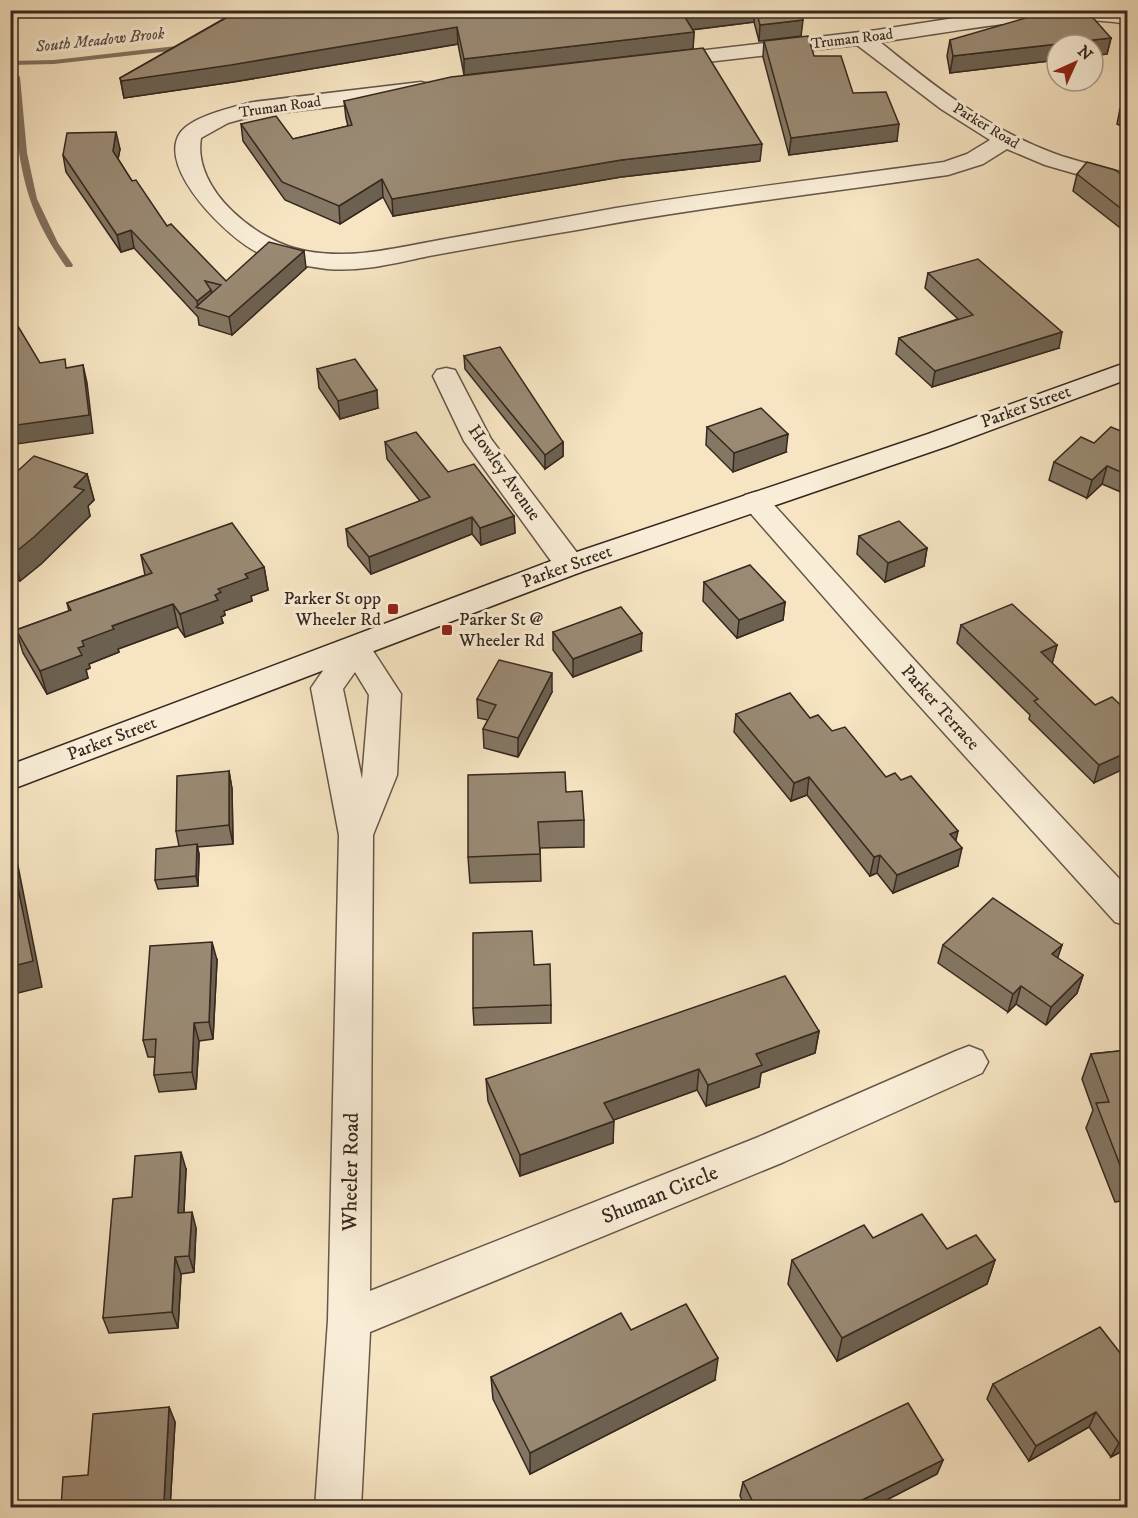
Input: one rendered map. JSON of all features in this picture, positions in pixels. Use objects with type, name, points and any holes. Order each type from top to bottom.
[{"type":"street","name":"Truman Road","points":[[640,63],[862,38],[1035,13],[1101,12],[1128,18]]},
{"type":"street","name":"Parker Road","points":[[862,38],[902,71],[1006,140],[1044,157],[1128,182]]},
{"type":"street","name":"Truman Road","points":[[441,86],[228,114],[208,122],[190,135],[186,151],[191,171],[218,211],[249,239],[275,252],[309,261],[354,263],[617,215],[948,168],[975,159],[1006,140]]},
{"type":"street","name":"Parker Street","points":[[10,778],[570,564],[938,440],[1128,370]]},
{"type":"street","name":"Howley Avenue","points":[[446,376],[478,441],[570,564]]},
{"type":"street","name":"Parker Terrace","points":[[755,501],[918,684],[1128,912]]},
{"type":"street","name":"Wheeler Road","points":[[338,1508],[349,1320],[356,836],[327,688],[355,648],[385,694],[380,775],[356,836]]},
{"type":"street","name":"Shuman Circle","points":[[349,1320],[770,1150],[969,1062]]},
{"type":"building","points":[[240,10],[715,10],[683,14],[694,32],[464,59],[457,27],[121,81],[120,78]]},
{"type":"building","points":[[756,10],[800,10],[803,20],[760,25]]},
{"type":"building","points":[[1053,10],[1086,10],[1111,38],[1105,39],[1105,33],[1045,33],[1045,46],[953,56],[950,40]]},
{"type":"building","points":[[808,36],[814,56],[841,56],[853,93],[886,92],[899,124],[791,138],[764,41]]},
{"type":"building","points":[[703,48],[762,144],[621,160],[392,199],[382,179],[339,206],[282,182],[241,124],[276,116],[293,139],[352,125],[344,101],[451,77]]},
{"type":"building","points":[[1128,104],[1128,112],[1120,109]]},
{"type":"building","points":[[116,132],[113,151],[132,181],[136,180],[167,226],[171,224],[226,281],[269,242],[304,251],[229,317],[196,307],[221,285],[205,281],[211,290],[197,301],[131,230],[117,235],[63,155],[67,133]]},
{"type":"building","points":[[1087,162],[1115,170],[1128,179],[1128,214],[1077,174]]},
{"type":"building","points":[[978,259],[1062,332],[935,371],[899,338],[973,315],[928,273]]},
{"type":"building","points":[[10,313],[40,363],[65,359],[66,368],[83,365],[89,415],[10,426]]},
{"type":"building","points":[[500,347],[563,442],[545,455],[464,356]]},
{"type":"building","points":[[355,359],[377,390],[338,401],[317,369]]},
{"type":"building","points":[[761,408],[788,434],[734,453],[707,427]]},
{"type":"building","points":[[1111,427],[1128,434],[1128,475],[1107,466],[1092,480],[1054,462],[1081,437],[1094,443]]},
{"type":"building","points":[[416,432],[448,472],[474,464],[514,516],[480,528],[472,517],[369,557],[346,529],[430,497],[385,442]]},
{"type":"building","points":[[34,456],[87,474],[74,487],[84,490],[13,554],[10,553],[10,478]]},
{"type":"building","points":[[899,521],[927,548],[888,563],[859,536]]},
{"type":"building","points":[[232,523],[264,567],[245,574],[248,578],[218,589],[221,592],[215,595],[218,600],[180,614],[173,604],[112,626],[114,629],[82,641],[84,646],[78,648],[82,655],[40,671],[16,630],[71,610],[67,603],[152,573],[141,555]]},
{"type":"building","points":[[750,565],[785,602],[739,620],[704,582]]},
{"type":"building","points":[[1012,604],[1057,645],[1041,652],[1095,705],[1112,697],[1128,712],[1128,735],[1124,737],[1128,740],[1128,752],[1099,765],[1034,701],[1038,699],[961,625]]},
{"type":"building","points":[[621,607],[642,633],[573,659],[553,632]]},
{"type":"building","points":[[499,660],[552,673],[518,738],[483,729],[496,705],[477,699]]},
{"type":"building","points":[[790,693],[810,718],[818,715],[832,731],[845,727],[886,777],[895,773],[901,780],[911,776],[958,831],[950,834],[962,848],[897,875],[880,855],[874,857],[809,777],[794,783],[736,714]]},
{"type":"building","points":[[229,771],[229,825],[176,831],[177,776]]},
{"type":"building","points":[[565,772],[566,792],[582,791],[584,820],[538,822],[540,854],[468,857],[468,775]]},
{"type":"building","points":[[197,844],[196,876],[155,880],[156,849]]},
{"type":"building","points":[[10,849],[33,961],[10,967]]},
{"type":"building","points":[[993,898],[1062,945],[1052,954],[1083,975],[1051,1007],[1021,986],[1013,994],[943,945]]},
{"type":"building","points":[[532,931],[534,965],[550,964],[551,1005],[473,1008],[473,933]]},
{"type":"building","points":[[212,942],[209,1022],[194,1023],[192,1072],[154,1075],[156,1039],[143,1040],[150,946]]},
{"type":"building","points":[[785,976],[819,1031],[756,1054],[762,1065],[708,1085],[699,1069],[604,1103],[614,1121],[520,1155],[486,1079]]},
{"type":"building","points":[[1128,1050],[1128,1178],[1125,1178],[1096,1103],[1109,1102],[1091,1054]]},
{"type":"building","points":[[181,1152],[178,1213],[192,1212],[189,1256],[175,1257],[172,1312],[103,1318],[113,1199],[132,1197],[135,1156]]},
{"type":"building","points":[[922,1214],[947,1249],[976,1235],[995,1260],[842,1338],[792,1260],[864,1225],[873,1238]]},
{"type":"building","points":[[686,1304],[718,1358],[530,1453],[491,1377],[621,1313],[631,1330]]},
{"type":"building","points":[[1100,1327],[1128,1363],[1128,1438],[1119,1443],[1096,1412],[1036,1446],[993,1384]]},
{"type":"building","points":[[908,1403],[943,1460],[846,1508],[756,1508],[743,1482]]},
{"type":"building","points":[[169,1407],[164,1501],[96,1508],[61,1508],[63,1477],[88,1475],[93,1414]]},
{"type":"waterway","name":"South Meadow Brook","points":[[10,63],[54,62],[185,47]]},
{"type":"waterway","points":[[10,69],[16,77],[23,153],[33,199],[53,243],[69,265]]},
{"type":"place","name":"Parker St opp Wheeler Rd","points":[[393,609]]},
{"type":"place","name":"Parker St @ Wheeler Rd","points":[[447,630]]}]
